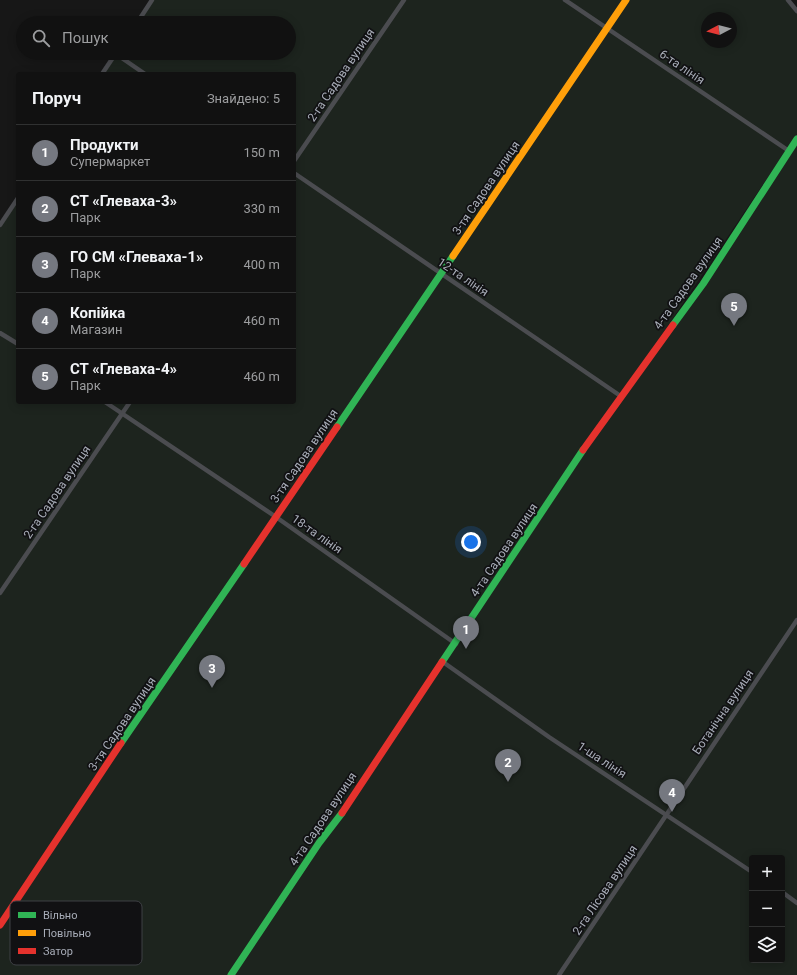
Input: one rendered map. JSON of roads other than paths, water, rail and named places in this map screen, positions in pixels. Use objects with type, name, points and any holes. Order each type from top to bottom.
[{"type":"street","points":[[142,16],[152,0]]},
{"type":"street","name":"2-га Садова вулиця","points":[[296,158],[404,0]]},
{"type":"street","name":"6-та лінія","points":[[565,0],[788,151]]},
{"type":"street","name":"3-тя Садова вулиця","points":[[16,901],[136,720],[165,681],[626,0]]},
{"type":"street","points":[[788,0],[797,11]]},
{"type":"street","points":[[103,72],[112,60]]},
{"type":"street","points":[[125,60],[143,72]]},
{"type":"street","name":"4-та Садова вулиця","points":[[231,975],[456,644],[589,442],[703,284],[797,138]]},
{"type":"street","name":"12-та лінія","points":[[296,174],[622,397]]},
{"type":"street","points":[[0,225],[16,201]]},
{"type":"street","points":[[0,333],[16,343]]},
{"type":"street","name":"18-та лінія","points":[[108,404],[276,517],[456,644]]},
{"type":"street","name":"2-га Садова вулиця","points":[[0,593],[129,404]]},
{"type":"street","name":"Ботанічна вулиця","points":[[666,815],[797,620]]},
{"type":"street","name":"1-ша лінія","points":[[443,662],[549,737],[749,870]]},
{"type":"street","name":"2-га Лісова вулиця","points":[[559,975],[666,815]]},
{"type":"street","points":[[785,894],[797,903]]},
{"type":"street","name":"3-тя Садова вулиця","points":[[0,925],[10,910]]},
{"type":"place","name":"СТ «Глеваха-4»","points":[[734,326]]},
{"type":"place","name":"Продукти","points":[[466,649]]},
{"type":"place","name":"ГО СМ «Глеваха-1»","points":[[212,688]]},
{"type":"place","name":"СТ «Глеваха-3»","points":[[508,782]]},
{"type":"place","name":"Копійка","points":[[672,812]]}]
